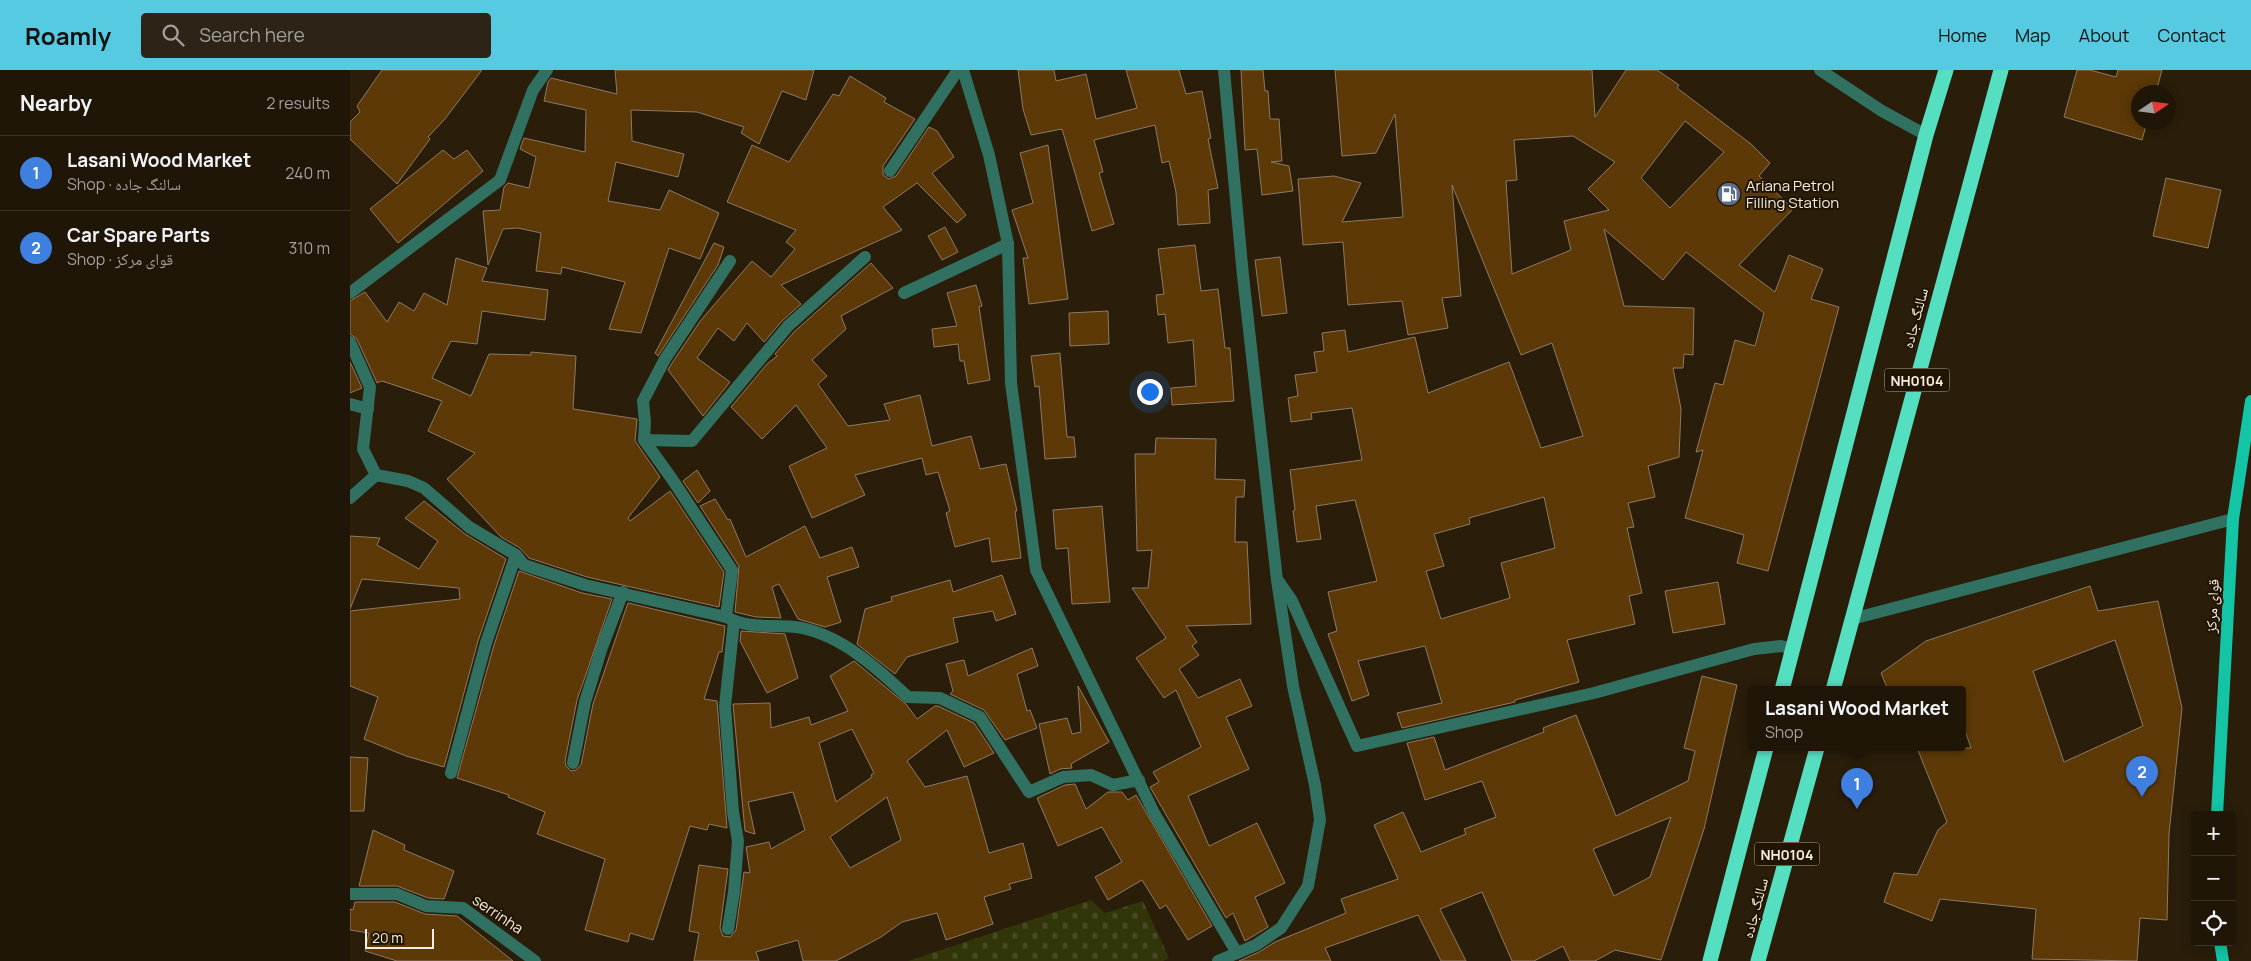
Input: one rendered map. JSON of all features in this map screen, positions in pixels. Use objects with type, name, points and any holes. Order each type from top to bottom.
[{"type":"highway","name":"NH0104","points":[[1783,686],[1926,135],[1946,70]]},
{"type":"highway","name":"سالنگ جاده","points":[[1834,686],[2000,70]]},
{"type":"highway","name":"سالنگ جاده","points":[[1710,961],[1765,751]]},
{"type":"highway","name":"سالنگ جاده","points":[[1758,961],[1816,751]]},
{"type":"main road","name":"قوای مرکز","points":[[2217,811],[2234,519],[2251,401]]},
{"type":"main road","points":[[2221,946],[2223,961]]},
{"type":"street","points":[[350,293],[500,180],[532,90],[547,70]]},
{"type":"street","points":[[890,171],[958,70]]},
{"type":"street","points":[[963,70],[989,155],[1008,244],[1011,383],[1036,570],[1154,813],[1237,953]]},
{"type":"street","points":[[1218,961],[1256,945],[1281,928],[1308,886],[1320,820],[1306,738],[1293,686],[1277,580],[1243,276],[1224,70]]},
{"type":"street","points":[[1820,70],[1882,111],[1926,135]]},
{"type":"street","points":[[904,293],[1008,244]]},
{"type":"street","points":[[644,440],[692,441],[788,326],[865,257]]},
{"type":"street","points":[[728,929],[734,892],[738,841],[733,812],[725,706],[732,570],[644,440],[643,402],[665,359],[730,261]]},
{"type":"street","points":[[350,342],[370,386],[363,449],[376,475]]},
{"type":"street","points":[[350,404],[368,409]]},
{"type":"street","points":[[376,475],[408,481],[424,488],[469,527],[516,555],[524,565],[585,585],[623,592],[730,619],[747,626],[802,628],[838,642],[875,666],[908,697],[940,698],[980,717],[1029,792],[1064,777],[1091,775],[1113,785],[1139,780]]},
{"type":"street","points":[[350,498],[376,475]]},
{"type":"street","points":[[1852,620],[2234,519]]},
{"type":"street","points":[[451,773],[486,643],[516,555]]},
{"type":"street","points":[[1277,580],[1292,601],[1357,746],[1594,693],[1754,649],[1781,646],[1792,649]]},
{"type":"street","points":[[573,763],[585,702],[602,647],[623,592]]},
{"type":"street","name":"serrinha","points":[[350,894],[397,894],[426,906],[463,908],[535,961]]},
{"type":"green space","points":[[1091,900],[1105,913],[1143,901],[1169,958],[1163,961],[908,961]]},
{"type":"building","points":[[382,70],[482,70],[445,119],[428,137],[430,139],[397,184],[350,139],[350,122],[360,112],[357,106]]},
{"type":"building","points":[[615,70],[814,70],[806,100],[782,91],[759,144],[741,133],[744,127],[697,112],[631,110],[632,141],[684,154],[678,177],[616,162],[608,201],[660,210],[669,190],[719,213],[700,259],[669,248],[641,333],[609,329],[625,282],[562,267],[561,274],[536,271],[541,233],[518,228],[503,229],[488,265],[483,211],[500,210],[504,187],[508,183],[529,188],[536,157],[520,149],[524,138],[585,152],[586,110],[544,101],[548,82],[551,78],[617,94]]},
{"type":"building","points":[[1018,70],[1054,70],[1056,81],[1086,74],[1096,119],[1137,108],[1126,70],[1179,70],[1186,94],[1202,91],[1211,138],[1208,139],[1218,188],[1208,190],[1210,223],[1178,225],[1176,192],[1169,161],[1162,163],[1155,125],[1094,140],[1103,172],[1099,173],[1114,224],[1092,231],[1062,129],[1031,135],[1023,109]]},
{"type":"building","points":[[1241,70],[1263,70],[1265,91],[1268,91],[1270,119],[1279,119],[1282,161],[1271,162],[1289,166],[1293,191],[1262,195],[1257,149],[1245,150]]},
{"type":"building","points":[[1335,70],[1592,70],[1595,117],[1626,70],[1657,70],[1679,85],[1677,88],[1751,144],[1770,163],[1759,176],[1793,209],[1739,265],[1775,292],[1789,255],[1823,269],[1811,299],[1839,307],[1768,571],[1737,563],[1744,535],[1685,518],[1703,450],[1696,452],[1715,383],[1723,385],[1735,340],[1755,346],[1764,313],[1686,252],[1663,280],[1604,229],[1624,306],[1694,308],[1693,355],[1684,354],[1683,368],[1673,368],[1681,409],[1679,457],[1648,466],[1655,497],[1628,503],[1634,527],[1627,528],[1642,593],[1629,596],[1635,624],[1567,640],[1579,682],[1515,700],[1515,702],[1402,728],[1397,713],[1442,703],[1425,646],[1358,661],[1369,695],[1352,701],[1328,634],[1337,631],[1328,592],[1377,581],[1355,500],[1316,506],[1321,539],[1297,542],[1293,511],[1295,510],[1290,470],[1362,460],[1352,408],[1311,413],[1312,419],[1291,422],[1288,398],[1298,396],[1295,375],[1317,372],[1314,352],[1324,351],[1322,333],[1345,330],[1348,352],[1415,337],[1428,393],[1509,362],[1541,448],[1583,436],[1552,343],[1521,355],[1452,185],[1461,296],[1442,298],[1448,328],[1408,335],[1402,301],[1348,305],[1343,242],[1303,245],[1298,179],[1334,176],[1361,183],[1342,222],[1403,217],[1395,114],[1376,153],[1342,156]],"holes":[[[1685,121],[1724,152],[1670,208],[1641,178]],[[1573,136],[1615,162],[1588,189],[1609,210],[1564,221],[1571,250],[1512,274],[1506,181],[1517,180],[1514,140]],[[1544,497],[1555,548],[1501,563],[1510,598],[1441,619],[1426,571],[1444,566],[1434,534],[1470,524],[1469,518]]]},
{"type":"building","points":[[2077,70],[2090,70],[2116,77],[2118,70],[2162,70],[2158,85],[2131,85],[2131,130],[2145,130],[2142,140],[2064,117]]},
{"type":"building","points":[[850,76],[886,98],[884,102],[915,119],[883,166],[883,175],[889,179],[896,176],[929,127],[937,131],[954,157],[932,173],[966,215],[957,223],[917,183],[883,207],[902,230],[781,285],[801,304],[782,321],[764,342],[747,323],[734,341],[718,328],[697,358],[730,382],[703,416],[668,370],[701,320],[752,261],[771,277],[795,249],[786,242],[796,230],[727,202],[752,145],[789,162],[833,94],[839,96]]},
{"type":"building","points":[[1048,145],[1068,299],[1029,304],[1023,258],[1028,258],[1012,210],[1033,203],[1020,153]]},
{"type":"building","points":[[443,150],[454,159],[467,150],[483,171],[398,243],[370,209]]},
{"type":"building","points":[[2166,178],[2221,190],[2208,248],[2153,236]]},
{"type":"building","points":[[945,227],[958,252],[942,260],[928,236]]},
{"type":"building","points":[[714,243],[724,247],[718,265],[658,356],[655,353]]},
{"type":"building","points":[[1195,245],[1201,291],[1218,289],[1225,348],[1230,348],[1234,401],[1172,405],[1171,388],[1196,386],[1193,340],[1168,343],[1165,314],[1158,315],[1156,295],[1164,294],[1158,249]]},
{"type":"building","points":[[1280,257],[1287,313],[1262,316],[1255,260]]},
{"type":"building","points":[[456,258],[487,268],[482,281],[548,290],[545,320],[482,311],[477,344],[451,341],[432,378],[471,396],[489,354],[531,355],[531,352],[576,356],[573,409],[637,419],[635,441],[660,477],[628,518],[630,521],[670,491],[724,572],[719,607],[587,577],[529,558],[520,548],[501,537],[447,479],[475,453],[428,431],[442,401],[382,381],[377,383],[357,339],[350,334],[350,301],[365,292],[387,322],[399,302],[414,311],[424,293],[447,305]]},
{"type":"building","points":[[871,263],[893,288],[841,316],[846,329],[812,360],[827,376],[818,384],[848,426],[890,420],[884,404],[920,395],[932,446],[971,436],[980,469],[1006,464],[1017,511],[1015,511],[1021,558],[992,562],[989,538],[955,547],[946,513],[950,511],[938,472],[926,475],[922,458],[855,475],[865,495],[812,518],[789,466],[827,448],[796,405],[762,439],[731,407],[767,364],[777,356],[775,354],[794,332]]},
{"type":"building","points":[[976,285],[982,306],[979,307],[990,380],[968,384],[964,361],[960,361],[958,344],[934,347],[932,329],[957,326],[947,293]]},
{"type":"building","points":[[1108,311],[1109,344],[1070,346],[1069,313]]},
{"type":"building","points":[[1060,353],[1067,437],[1074,437],[1076,457],[1045,459],[1039,386],[1035,387],[1031,356]]},
{"type":"building","points":[[350,362],[362,388],[350,393]]},
{"type":"building","points":[[1156,438],[1216,439],[1215,479],[1245,480],[1244,497],[1236,497],[1235,542],[1247,542],[1251,624],[1186,626],[1197,642],[1192,646],[1199,655],[1179,669],[1198,698],[1240,679],[1252,706],[1226,717],[1249,769],[1188,796],[1209,846],[1257,823],[1285,883],[1255,897],[1268,927],[1245,941],[1233,913],[1226,918],[1150,787],[1159,782],[1153,772],[1201,747],[1176,690],[1164,698],[1136,658],[1166,638],[1132,588],[1148,588],[1152,550],[1137,551],[1135,454],[1155,454]]},
{"type":"building","points":[[697,470],[710,491],[698,503],[683,481]]},
{"type":"building","points":[[715,499],[728,520],[730,519],[746,557],[805,526],[820,558],[852,547],[859,567],[827,577],[841,622],[825,627],[798,619],[779,584],[772,587],[781,618],[756,617],[735,612],[739,566],[700,506]]},
{"type":"building","points":[[424,501],[465,534],[506,559],[478,641],[444,767],[406,756],[364,739],[378,697],[350,686],[350,611],[460,599],[459,588],[362,579],[350,609],[350,536],[380,538],[377,545],[419,569],[438,541],[405,518]]},
{"type":"building","points":[[1102,506],[1110,602],[1072,604],[1068,548],[1056,549],[1053,510]]},
{"type":"building","points":[[519,571],[582,593],[612,599],[577,700],[565,761],[566,766],[571,771],[576,770],[581,765],[593,704],[628,603],[725,626],[722,652],[719,652],[704,699],[717,701],[727,828],[709,824],[707,830],[690,826],[653,940],[630,933],[628,942],[585,930],[605,859],[537,834],[545,812],[508,797],[509,795],[457,778],[494,645]]},
{"type":"building","points":[[1002,575],[1016,614],[996,621],[993,611],[953,618],[958,642],[907,657],[895,674],[857,644],[865,609],[892,601],[891,597],[950,580],[953,592]]},
{"type":"building","points":[[1718,582],[1725,624],[1673,633],[1665,591]]},
{"type":"building","points":[[2090,586],[2098,611],[2158,601],[2182,708],[2169,834],[2167,920],[2140,918],[2137,961],[2032,959],[2036,909],[1940,899],[1932,921],[1884,902],[1894,873],[1917,875],[1938,830],[1947,822],[1918,751],[1966,751],[1966,748],[1971,748],[1966,734],[1966,686],[1886,686],[1881,673],[1926,641]],"holes":[[[2115,640],[2143,726],[2064,762],[2033,671]]]},
{"type":"building","points":[[741,631],[785,634],[798,678],[767,693],[740,641]]},
{"type":"building","points":[[1032,648],[1038,666],[1017,674],[1027,711],[1030,710],[1037,728],[1005,740],[984,710],[950,694],[953,691],[946,664],[964,660],[968,676]]},
{"type":"building","points":[[854,661],[906,704],[917,719],[935,706],[938,706],[974,723],[994,753],[964,767],[947,730],[907,761],[925,787],[967,776],[989,853],[1023,843],[1032,878],[1009,884],[1011,889],[984,897],[993,924],[946,940],[937,913],[902,922],[881,937],[836,961],[803,961],[798,940],[756,952],[759,961],[694,961],[699,933],[689,931],[699,865],[728,869],[720,928],[723,936],[730,937],[736,930],[744,872],[750,873],[746,847],[769,842],[771,849],[805,830],[793,792],[748,802],[755,834],[745,831],[733,704],[770,703],[771,728],[809,717],[811,725],[848,711],[830,676]],"holes":[[[852,729],[874,773],[871,775],[872,777],[836,802],[819,743]],[[887,797],[901,840],[850,868],[830,837]]]},
{"type":"building","points":[[1702,676],[1737,685],[1704,829],[1661,960],[1615,950],[1595,961],[1570,961],[1563,946],[1534,961],[1512,961],[1482,892],[1440,909],[1466,961],[1441,961],[1418,915],[1325,948],[1331,961],[1239,961],[1275,942],[1346,913],[1341,899],[1398,879],[1374,825],[1403,812],[1421,852],[1466,834],[1464,829],[1496,817],[1482,781],[1425,800],[1407,743],[1434,737],[1445,770],[1544,732],[1543,728],[1576,715],[1616,816],[1688,781],[1695,751],[1684,748]],"holes":[[[1671,817],[1650,877],[1614,896],[1593,849]]]},
{"type":"building","points":[[1078,686],[1109,742],[1071,764],[1072,768],[1060,769],[1050,774],[1039,724],[1067,718],[1072,734],[1081,732]]},
{"type":"building","points":[[350,757],[368,758],[364,811],[350,811]]},
{"type":"building","points":[[1075,784],[1086,809],[1108,792],[1122,792],[1128,800],[1136,795],[1212,926],[1188,940],[1166,905],[1160,909],[1142,880],[1108,900],[1095,877],[1122,862],[1102,827],[1058,846],[1037,798],[1065,785]]},
{"type":"building","points":[[373,830],[405,845],[404,850],[454,871],[444,899],[428,898],[397,886],[359,886]]},
{"type":"building","points":[[355,902],[395,902],[425,914],[457,916],[513,961],[397,961],[365,951],[369,933],[350,930],[350,909],[353,910]]},
{"type":"place","name":"Ariana Petrol Filling Station","points":[[1729,194]]},
{"type":"place","name":"Car Spare Parts","points":[[2142,797]]},
{"type":"place","name":"Lasani Wood Market","points":[[1857,809]]}]
